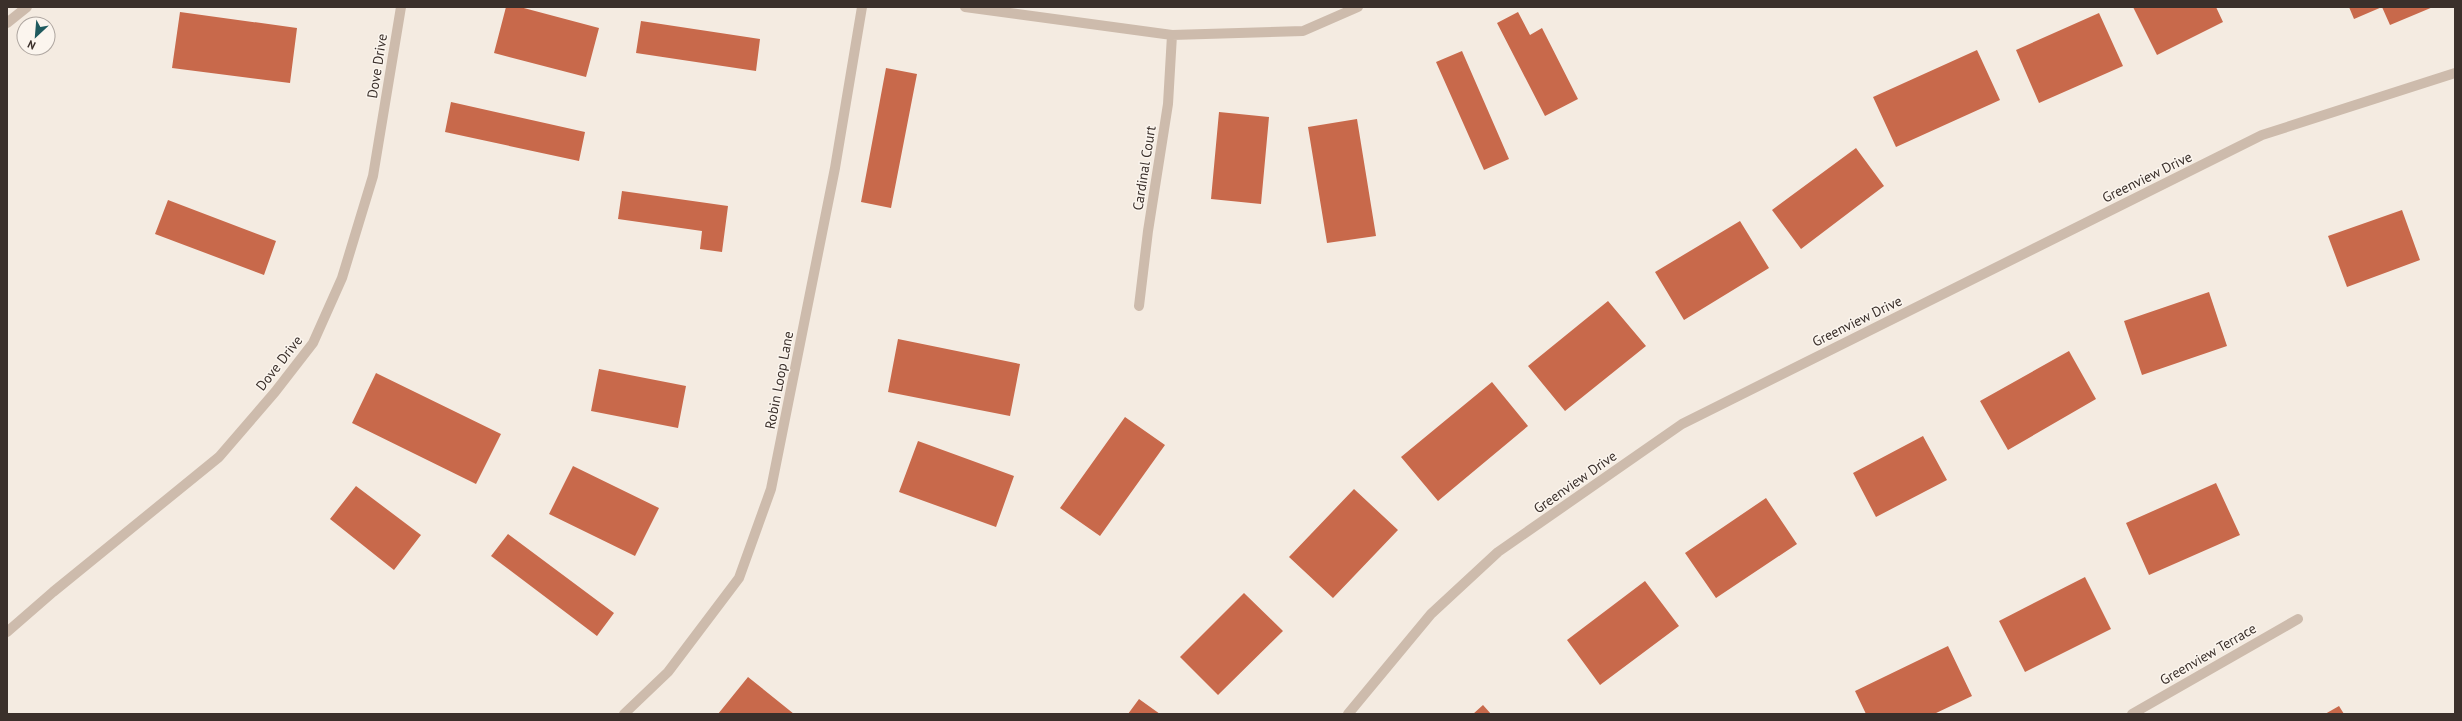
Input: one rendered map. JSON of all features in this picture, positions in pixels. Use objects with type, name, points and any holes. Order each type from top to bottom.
[{"type":"street","points":[[7,23],[27,7]]},
{"type":"street","name":"Dove Drive","points":[[7,632],[53,592],[218,457],[275,392],[313,343],[342,278],[373,176],[401,7]]},
{"type":"street","name":"Robin Loop Lane","points":[[624,714],[668,672],[739,578],[771,489],[835,168],[862,7]]},
{"type":"street","points":[[965,7],[1172,35],[1303,31],[1358,7]]},
{"type":"street","name":"Cardinal Court","points":[[1139,306],[1148,231],[1168,104],[1172,35]]},
{"type":"street","name":"Greenview Drive","points":[[1348,714],[1431,614],[1498,552],[1682,424],[2262,135],[2455,73]]},
{"type":"street","name":"Greenview Terrace","points":[[2132,714],[2298,619]]},
{"type":"building","points":[[506,7],[520,7],[599,28],[586,77],[494,53]]},
{"type":"building","points":[[2133,7],[2216,7],[2223,22],[2157,55]]},
{"type":"building","points":[[2349,7],[2382,7],[2354,19]]},
{"type":"building","points":[[2382,7],[2433,7],[2390,25]]},
{"type":"building","points":[[180,12],[297,28],[290,83],[172,68]]},
{"type":"building","points":[[1518,12],[1530,35],[1542,28],[1578,99],[1545,116],[1497,23]]},
{"type":"building","points":[[2099,13],[2123,66],[2039,103],[2016,50]]},
{"type":"building","points":[[641,21],[760,39],[756,71],[636,53]]},
{"type":"building","points":[[1977,50],[2000,100],[1896,147],[1873,97]]},
{"type":"building","points":[[1462,51],[1509,159],[1484,170],[1436,62]]},
{"type":"building","points":[[886,68],[917,74],[891,208],[861,202]]},
{"type":"building","points":[[451,102],[585,132],[579,161],[445,132]]},
{"type":"building","points":[[1219,112],[1269,117],[1261,204],[1211,199]]},
{"type":"building","points":[[1357,119],[1376,236],[1327,243],[1308,127]]},
{"type":"building","points":[[1856,148],[1884,186],[1801,249],[1772,210]]},
{"type":"building","points":[[622,191],[728,206],[722,252],[700,249],[702,231],[618,219]]},
{"type":"building","points":[[168,200],[276,241],[264,275],[155,234]]},
{"type":"building","points":[[2402,210],[2420,260],[2347,287],[2328,236]]},
{"type":"building","points":[[1740,221],[1769,268],[1684,320],[1655,272]]},
{"type":"building","points":[[2209,292],[2227,346],[2142,375],[2124,321]]},
{"type":"building","points":[[1608,301],[1646,346],[1565,411],[1528,366]]},
{"type":"building","points":[[898,339],[1020,364],[1010,416],[888,392]]},
{"type":"building","points":[[2069,351],[2096,399],[2008,450],[1980,401]]},
{"type":"building","points":[[599,369],[686,386],[678,428],[591,411]]},
{"type":"building","points":[[376,373],[501,434],[476,484],[352,423]]},
{"type":"building","points":[[1492,382],[1528,426],[1438,501],[1401,457]]},
{"type":"building","points":[[1125,417],[1165,445],[1100,536],[1060,508]]},
{"type":"building","points":[[1923,436],[1947,480],[1876,517],[1853,473]]},
{"type":"building","points":[[918,441],[1014,476],[996,527],[899,492]]},
{"type":"building","points":[[573,466],[659,508],[635,556],[549,514]]},
{"type":"building","points":[[2216,483],[2240,535],[2149,575],[2126,523]]},
{"type":"building","points":[[356,486],[421,535],[394,570],[330,519]]},
{"type":"building","points":[[1354,489],[1398,530],[1333,598],[1289,557]]},
{"type":"building","points":[[1766,498],[1797,544],[1716,598],[1685,553]]},
{"type":"building","points":[[508,534],[614,613],[597,636],[491,556]]},
{"type":"building","points":[[2085,577],[2111,629],[2025,672],[1999,621]]},
{"type":"building","points":[[1645,581],[1679,626],[1600,685],[1567,640]]},
{"type":"building","points":[[1244,593],[1283,631],[1218,695],[1180,657]]},
{"type":"building","points":[[1948,646],[1972,696],[1934,714],[1866,714],[1855,691]]},
{"type":"building","points":[[748,677],[794,714],[718,714]]},
{"type":"building","points":[[1139,699],[1160,714],[1128,714]]},
{"type":"building","points":[[1483,705],[1491,714],[1473,714]]},
{"type":"building","points":[[2339,706],[2344,714],[2325,714]]}]
